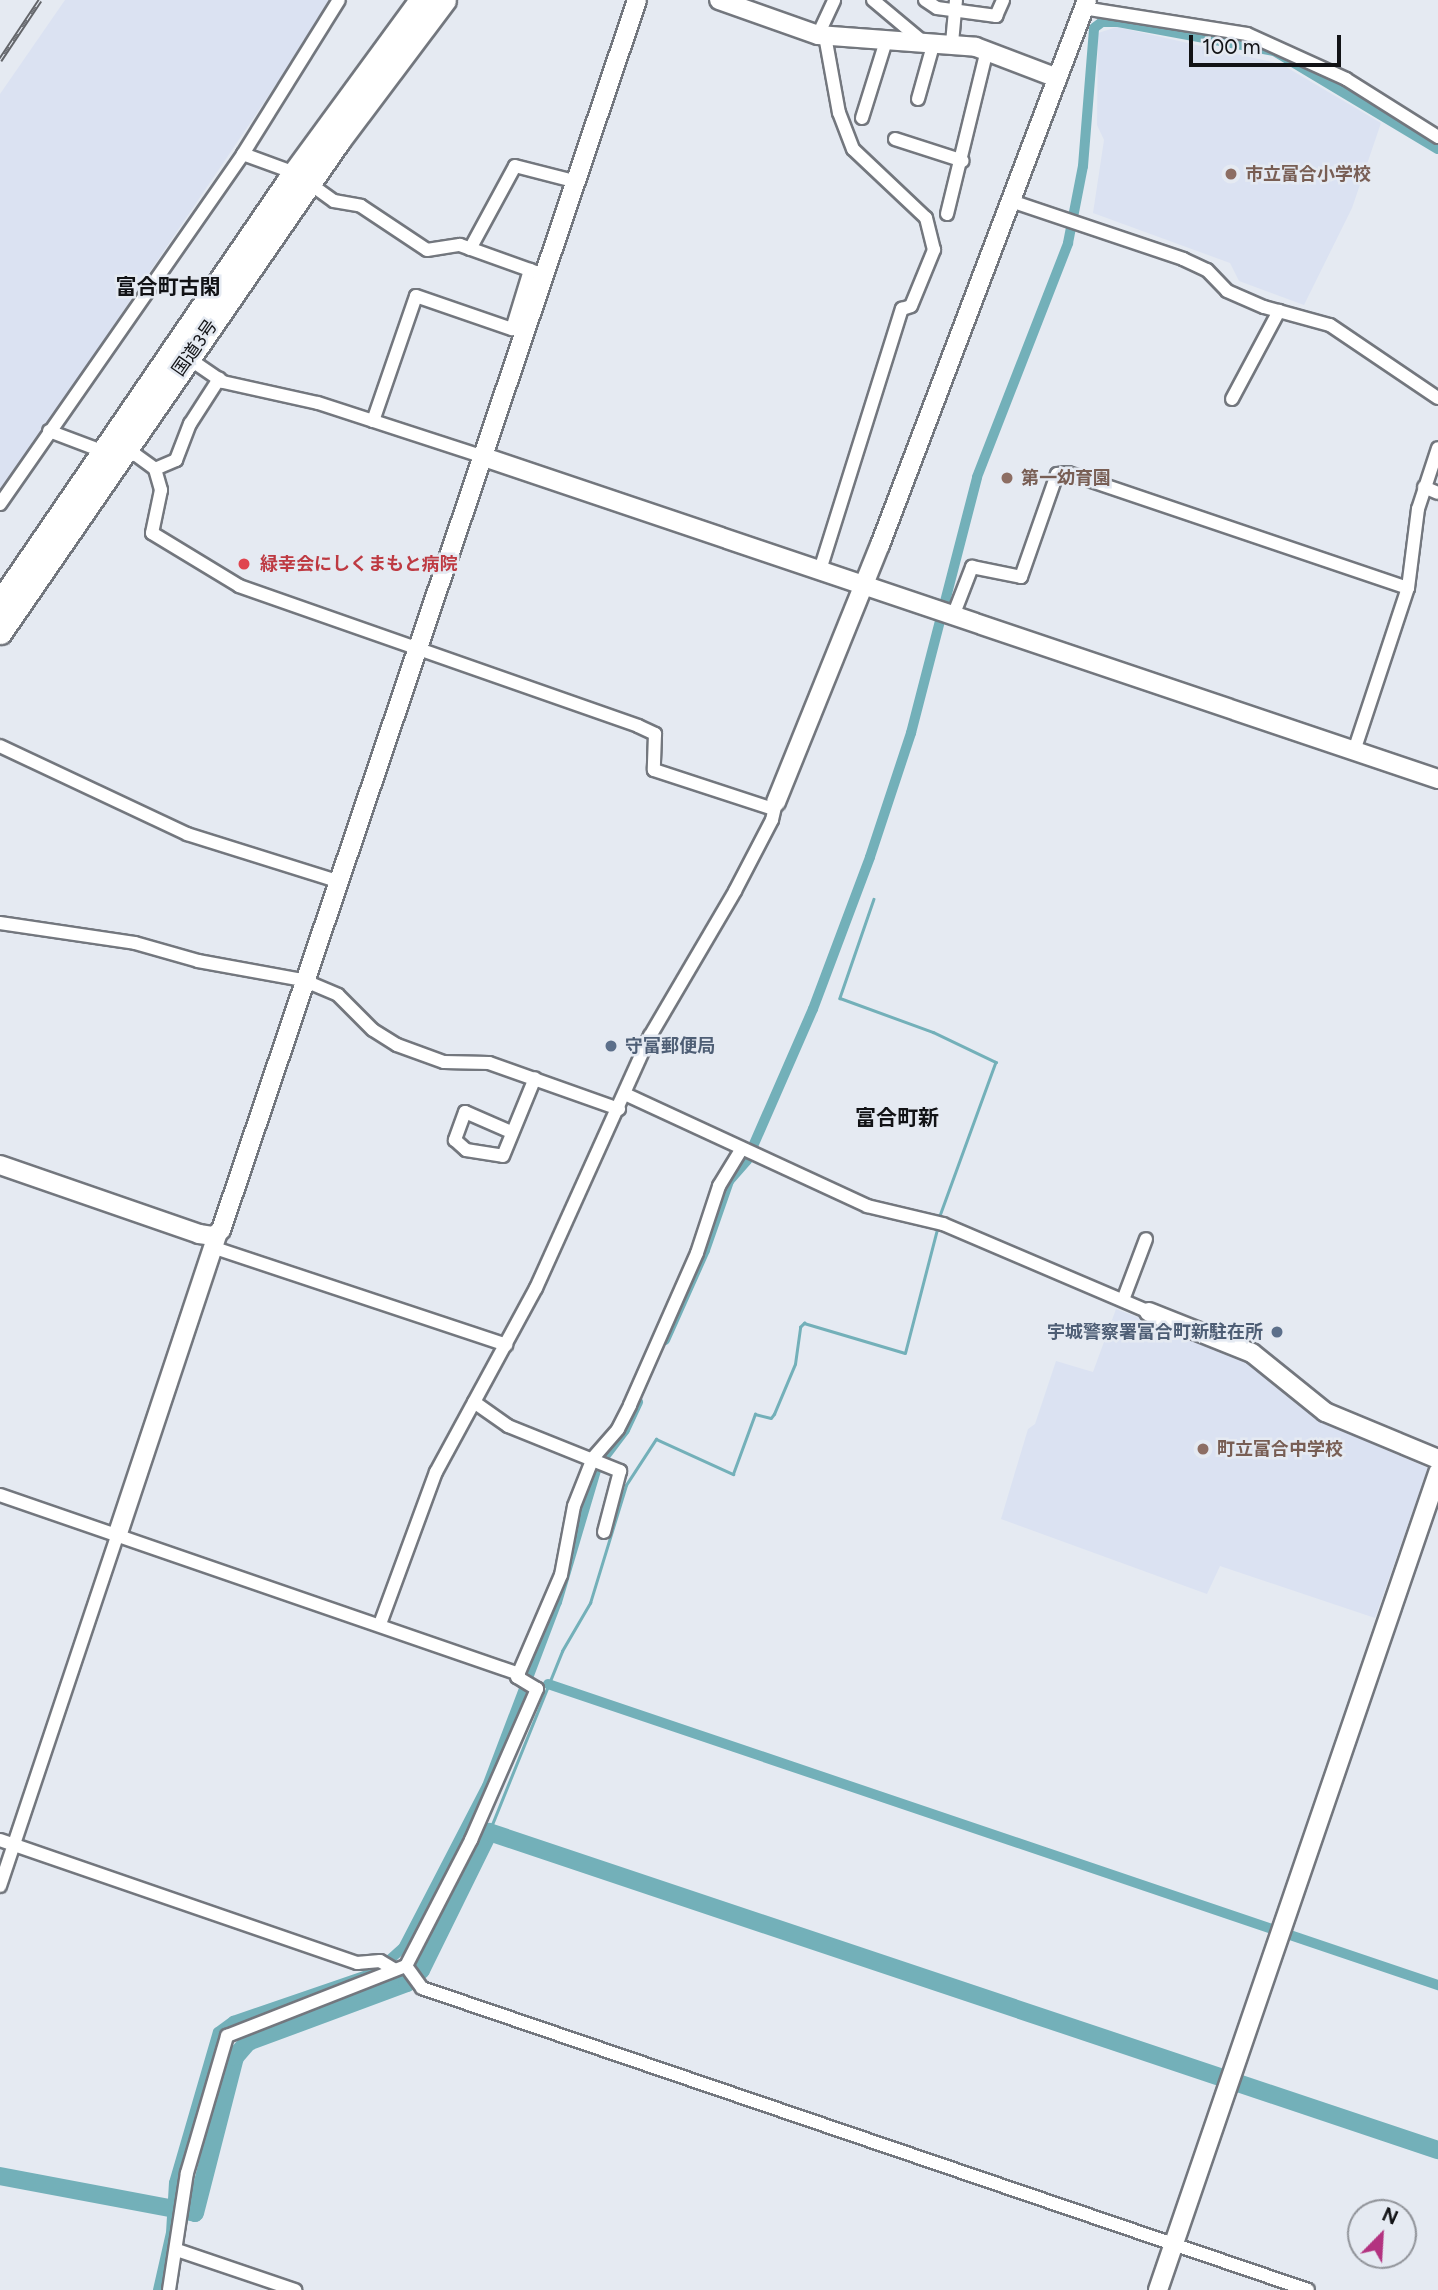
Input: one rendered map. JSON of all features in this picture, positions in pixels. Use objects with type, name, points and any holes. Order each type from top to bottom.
[{"type":"highway","name":"国道3号","points":[[0,603],[112,452],[302,178],[421,0]]},
{"type":"highway","name":"国道3号","points":[[0,632],[112,452],[188,358],[302,178],[444,0]]},
{"type":"street","points":[[0,504],[243,154],[339,0]]},
{"type":"street","points":[[373,421],[416,296],[512,329],[574,181],[637,0]]},
{"type":"street","points":[[719,0],[822,35],[936,42],[988,50],[1057,78]]},
{"type":"street","points":[[820,570],[902,309],[911,306],[934,250],[926,218],[853,149],[839,113],[822,35],[834,0]]},
{"type":"street","points":[[873,0],[936,42]]},
{"type":"street","points":[[925,0],[937,8],[956,4],[996,16],[1003,0]]},
{"type":"street","points":[[918,99],[936,42],[956,4]]},
{"type":"street","points":[[380,1624],[436,1472],[506,1345],[619,1109],[650,1035],[735,891],[772,820],[775,805],[863,585],[1085,4],[1247,34],[1346,79],[1438,137]]},
{"type":"street","points":[[862,117],[886,41]]},
{"type":"street","points":[[947,214],[962,161],[972,101],[988,50]]},
{"type":"street","points":[[895,139],[962,161]]},
{"type":"street","points":[[243,154],[302,178],[334,201],[367,209],[427,250],[449,245],[470,249],[536,272]]},
{"type":"street","points":[[470,249],[515,166],[574,181]]},
{"type":"street","points":[[1011,201],[1183,259],[1207,270],[1227,290],[1279,311],[1330,325],[1438,398]]},
{"type":"street","points":[[0,1886],[481,456],[536,272]]},
{"type":"street","points":[[1233,398],[1279,311]]},
{"type":"street","points":[[188,358],[219,379],[318,403],[481,456],[1438,779]]},
{"type":"street","points":[[155,469],[176,460],[190,424],[219,379]]},
{"type":"street","points":[[49,431],[112,452],[136,455],[155,469],[161,490],[152,533],[158,540],[239,586],[638,726],[655,734],[654,771],[775,805]]},
{"type":"street","points":[[1354,751],[1408,589],[1424,488],[1438,448]]},
{"type":"street","points":[[947,614],[972,567],[1021,578],[1052,484],[1057,474],[1068,473],[1408,589]]},
{"type":"street","points":[[1424,488],[1438,494]]},
{"type":"street","points":[[0,746],[187,834],[340,872]]},
{"type":"street","points":[[0,923],[135,943],[198,961],[303,980],[338,995],[373,1030],[397,1045],[444,1062],[489,1063],[619,1109]]},
{"type":"street","points":[[511,1132],[465,1112],[455,1140],[466,1150],[502,1156],[511,1143],[511,1132],[535,1078]]},
{"type":"street","points":[[625,1094],[867,1206],[943,1224],[1252,1353],[1325,1412],[1438,1459]]},
{"type":"street","points":[[524,1681],[561,1575],[575,1506],[630,1405],[697,1253],[719,1185],[747,1152]]},
{"type":"street","points":[[0,1165],[506,1345]]},
{"type":"street","points":[[1124,1300],[1146,1239]]},
{"type":"street","points":[[474,1402],[508,1426],[599,1460],[620,1471],[604,1532]]},
{"type":"street","points":[[1158,2290],[1381,1631],[1438,1473]]},
{"type":"street","points":[[0,1494],[118,1532],[380,1624],[524,1681],[537,1689],[471,1840],[400,1968],[227,2036],[182,2196],[177,2250],[169,2290]]},
{"type":"street","points":[[0,1840],[357,1963],[380,1961],[400,1968],[418,1985],[1308,2290]]},
{"type":"street","points":[[177,2250],[295,2290]]},
{"type":"shaded area","points":[[65,0],[333,0],[0,494],[0,94]]},
{"type":"shaded area","name":"市立富合小学校","points":[[1117,27],[1281,64],[1381,123],[1352,208],[1304,305],[1239,281],[1230,263],[1093,213],[1104,140],[1097,125],[1098,33]]},
{"type":"shaded area","name":"町立富合中学校","points":[[1116,1309],[1245,1358],[1331,1426],[1428,1468],[1375,1618],[1220,1566],[1207,1594],[1001,1519],[1028,1429],[1035,1424],[1056,1361],[1093,1372]]},
{"type":"waterway","points":[[665,1340],[705,1250],[729,1181],[747,1160],[813,1009],[870,857],[911,733],[977,477],[1068,243],[1083,166],[1094,28],[1102,22],[1118,22],[1274,51],[1438,149]]},
{"type":"waterway","points":[[874,899],[840,998],[933,1032],[996,1062],[939,1219]]},
{"type":"waterway","points":[[489,1832],[562,1651],[590,1603],[626,1485],[656,1439],[733,1474],[755,1414],[771,1418],[774,1414],[795,1364],[800,1327],[804,1323],[905,1353],[938,1225]]},
{"type":"waterway","points":[[158,2290],[171,2233],[174,2183],[218,2032],[233,2021],[376,1972],[403,1948],[487,1786],[557,1602],[597,1467],[625,1430],[638,1402]]},
{"type":"waterway","points":[[548,1684],[1438,1985]]},
{"type":"waterway","points":[[0,2176],[195,2213],[235,2057],[248,2042],[407,1983],[421,1970],[489,1832],[1438,2150]]},
{"type":"railway","points":[[0,60],[40,0]]},
{"type":"place","name":"市立富合小学校","points":[[1231,174]]},
{"type":"place","name":"第一幼育園","points":[[1007,478]]},
{"type":"place","name":"緑幸会にしくまもと病院","points":[[244,564]]},
{"type":"place","name":"守富郵便局","points":[[611,1046]]},
{"type":"place","name":"宇城警察署富合町新駐在所","points":[[1277,1332]]},
{"type":"place","name":"町立富合中学校","points":[[1203,1449]]},
{"type":"district","name":"富合町古閑","points":[[168,287]]},
{"type":"district","name":"富合町新","points":[[897,1118]]}]
